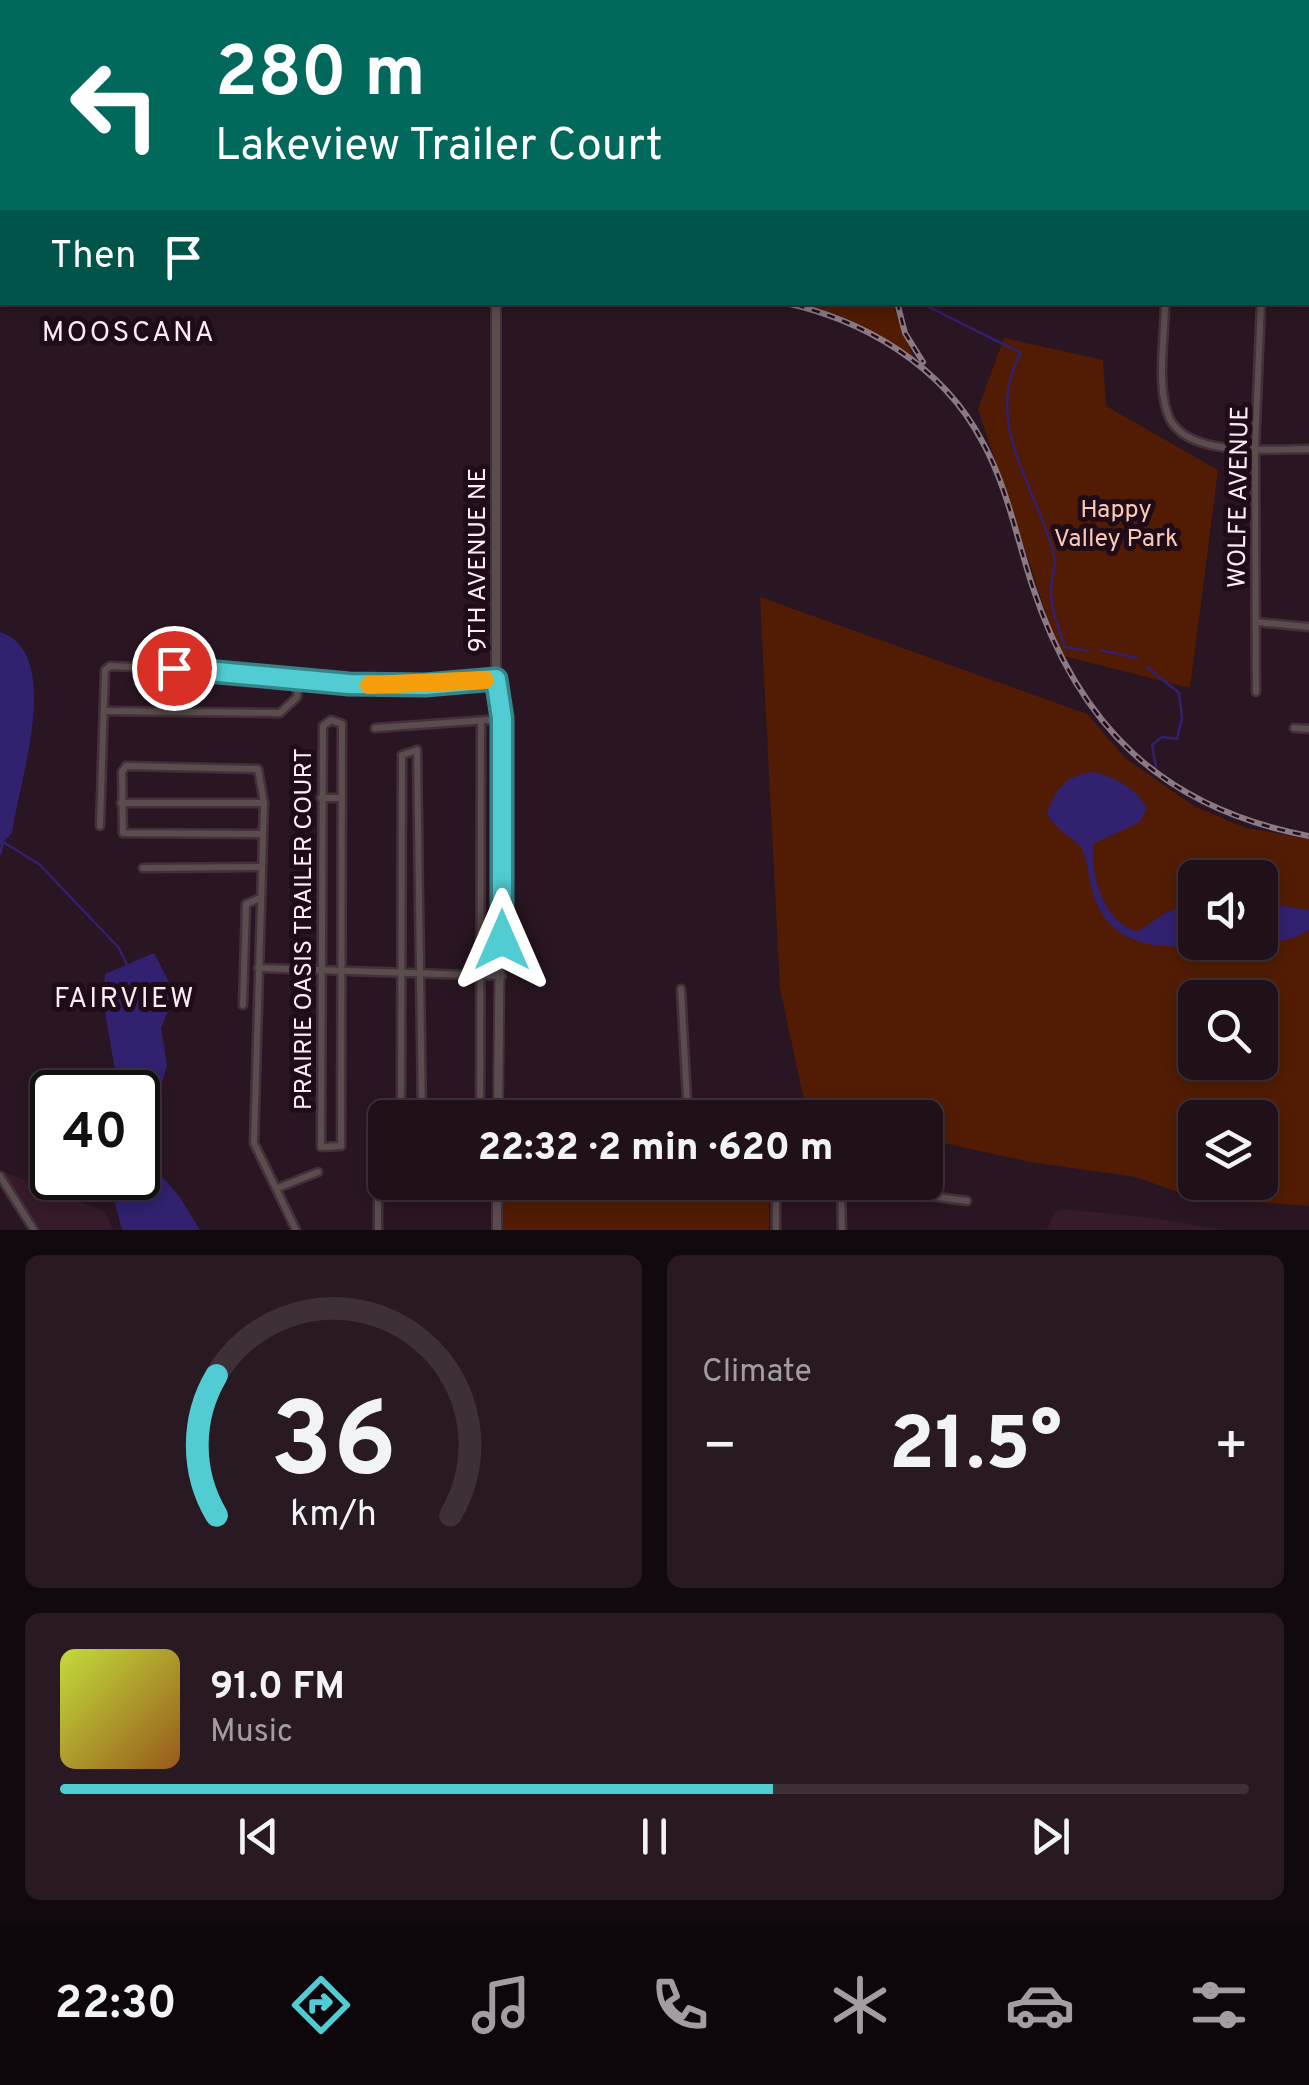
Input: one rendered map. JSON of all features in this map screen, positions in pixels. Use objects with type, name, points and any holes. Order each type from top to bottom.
[{"type":"street","name":"9TH AVENUE NE","points":[[496,305],[496,679],[502,718],[499,1100]]},
{"type":"street","points":[[1164,305],[1168,418],[1175,428],[1213,448],[1309,448]]},
{"type":"street","name":"WOLFE AVENUE","points":[[1256,692],[1255,448],[1260,305]]},
{"type":"street","points":[[1256,622],[1309,626]]},
{"type":"street","points":[[100,826],[106,670],[110,666],[425,685],[496,679]]},
{"type":"street","points":[[104,711],[280,713],[297,696],[298,679]]},
{"type":"street","points":[[375,728],[502,718]]},
{"type":"street","name":"PRAIRIE OASIS TRAILER COURT","points":[[332,720],[342,724],[342,798],[341,1146],[321,1148],[321,798],[323,726],[332,720]]},
{"type":"street","points":[[480,1100],[481,722]]},
{"type":"street","points":[[1294,728],[1309,729]]},
{"type":"street","points":[[401,1100],[398,974],[402,754],[417,750],[422,1100]]},
{"type":"street","points":[[263,834],[123,833],[121,802],[126,766],[258,768],[264,803],[254,1143],[296,1230]]},
{"type":"street","points":[[321,798],[342,798]]},
{"type":"street","points":[[401,799],[420,798]]},
{"type":"street","points":[[121,802],[264,803]]},
{"type":"street","points":[[143,868],[261,867]]},
{"type":"street","points":[[243,1005],[246,904],[260,898]]},
{"type":"street","points":[[258,968],[502,976]]},
{"type":"street","points":[[681,988],[687,1100]]},
{"type":"street","points":[[278,1188],[318,1172]]},
{"type":"street","points":[[0,1176],[34,1230]]},
{"type":"street","points":[[943,1198],[967,1202]]},
{"type":"street","points":[[378,1200],[378,1230]]},
{"type":"street","points":[[496,1230],[497,1200]]},
{"type":"street","points":[[776,1200],[776,1230]]},
{"type":"street","points":[[842,1200],[842,1230]]},
{"type":"shaded area","points":[[0,632],[19,645],[30,666],[34,692],[33,722],[12,833],[0,845]]},
{"type":"shaded area","points":[[1093,772],[1109,777],[1124,784],[1147,808],[1140,822],[1093,844],[1097,884],[1116,918],[1137,932],[1178,908],[1178,946],[1142,943],[1126,936],[1100,910],[1081,847],[1047,813],[1063,784]]},
{"type":"shaded area","points":[[1278,905],[1309,910],[1309,930],[1278,941]]},
{"type":"shaded area","points":[[154,953],[175,994],[161,1028],[167,1065],[160,1090],[160,1070],[115,1070],[103,1000],[105,974]]},
{"type":"shaded area","points":[[2,1171],[30,1182],[30,1200],[75,1200],[105,1212],[113,1230],[39,1230]]},
{"type":"shaded area","points":[[160,1174],[200,1230],[122,1230],[114,1200],[160,1200]]},
{"type":"shaded area","points":[[1063,1209],[1223,1230],[1047,1230],[1054,1212]]},
{"type":"green space","points":[[805,305],[893,305],[914,359],[840,315]]},
{"type":"green space","name":"Happy Valley Park","points":[[1004,338],[1103,360],[1106,406],[1218,470],[1190,688],[1060,655],[978,409]]},
{"type":"green space","points":[[760,597],[1087,714],[1125,758],[1194,806],[1246,828],[1309,839],[1309,1206],[1230,1200],[1278,1200],[1278,1100],[1178,1100],[1178,1192],[1136,1177],[1030,1162],[943,1143],[943,1100],[804,1100],[780,988]]},
{"type":"green space","points":[[501,1200],[769,1200],[769,1230],[502,1230]]},
{"type":"waterway","points":[[925,305],[1021,353],[1010,379],[1010,430],[1054,555],[1052,601],[1065,647],[1088,651]]},
{"type":"waterway","points":[[1100,650],[1137,658]]},
{"type":"waterway","points":[[1147,667],[1179,693],[1182,718],[1177,739],[1162,737],[1152,745],[1156,767]]},
{"type":"waterway","points":[[0,854],[3,842],[39,864],[119,948],[127,965]]},
{"type":"railway","points":[[793,305],[841,320],[897,349],[922,368],[965,414],[998,476],[1051,635],[1074,680],[1101,719],[1133,753],[1169,781],[1210,805],[1257,823],[1309,836]]},
{"type":"railway","points":[[898,305],[905,333],[923,362]]},
{"type":"slow traffic","points":[[369,685],[485,680]]},
{"type":"district","name":"MOOSCANA","points":[[129,331]]},
{"type":"district","name":"FAIRVIEW","points":[[125,997]]},
{"type":"route","points":[[174,668],[349,684],[425,685],[496,679],[502,718],[502,940]]}]
